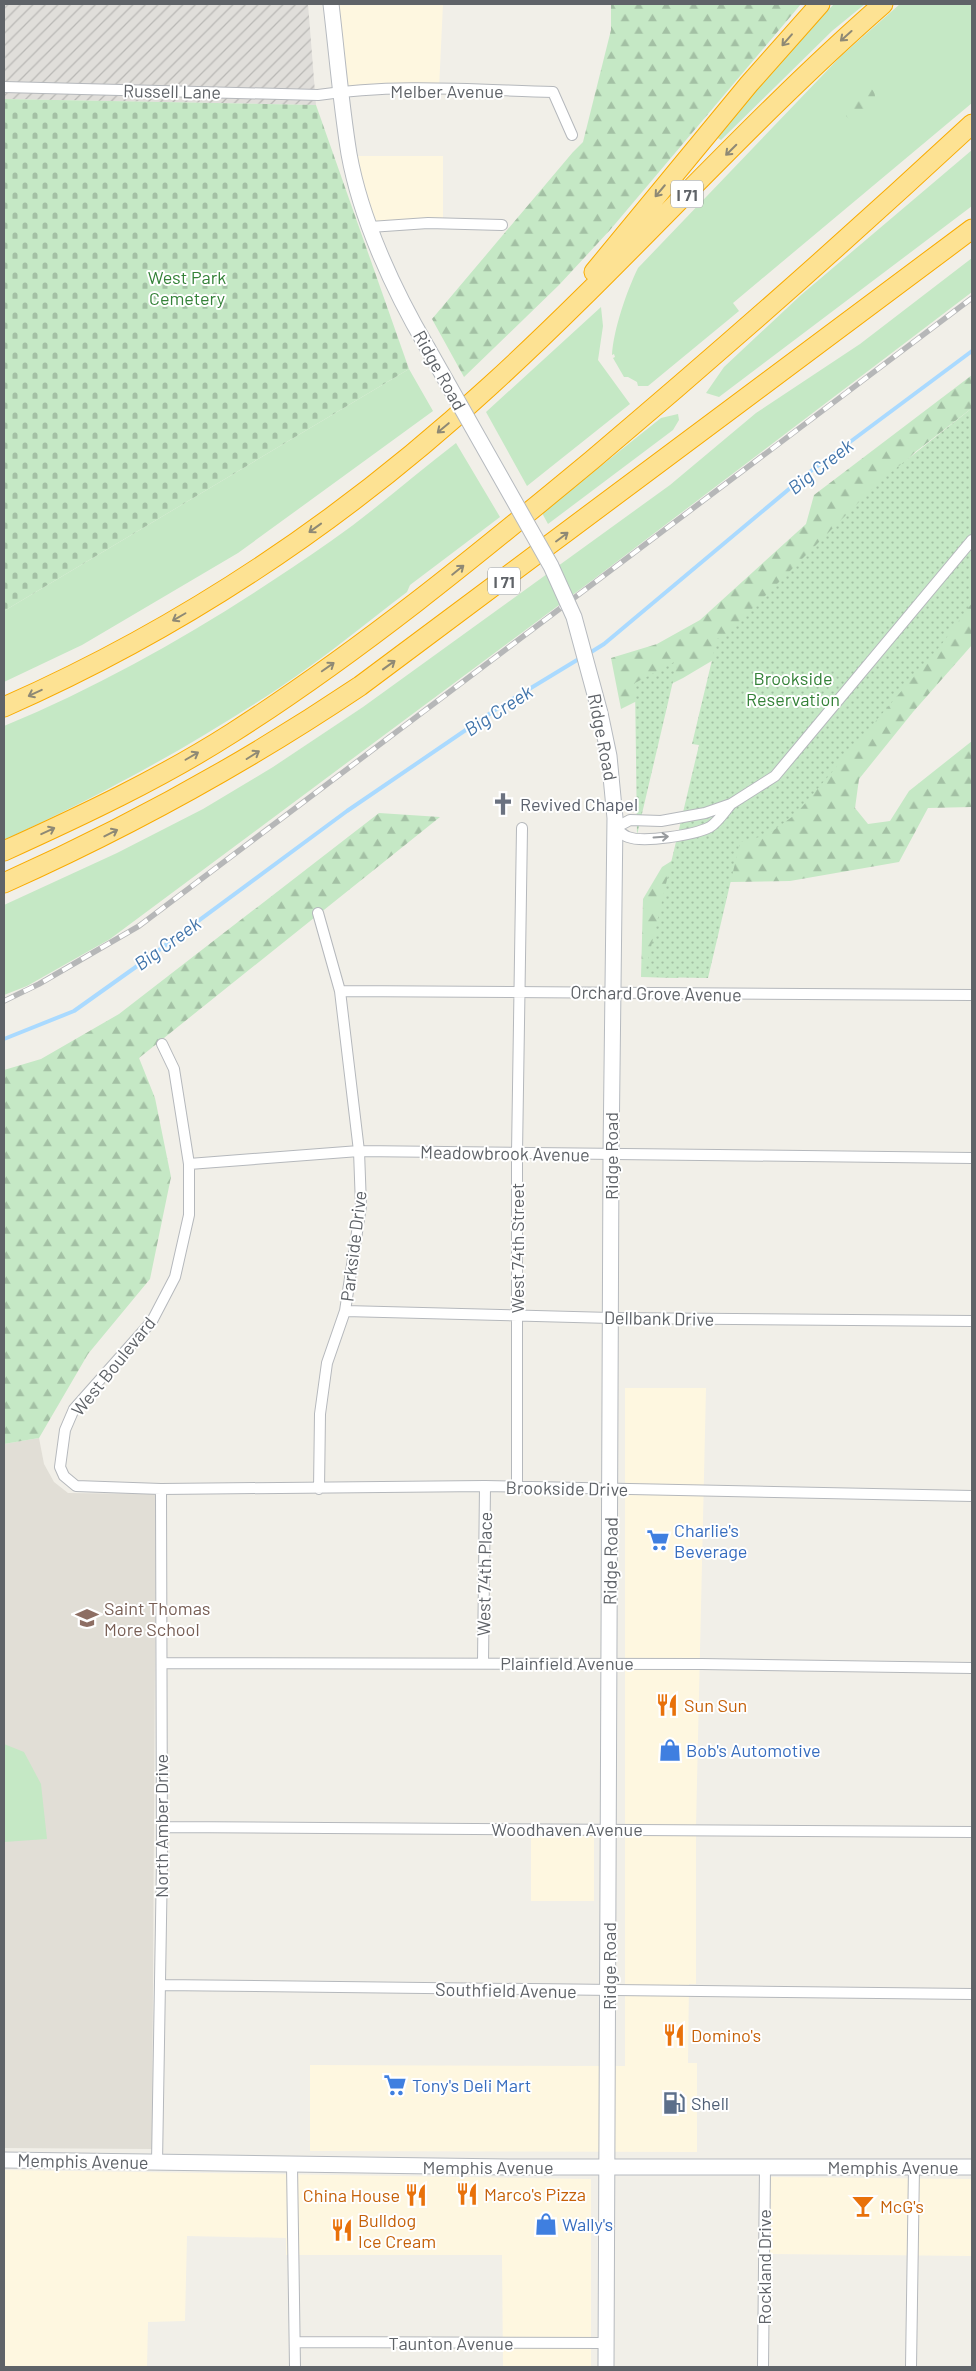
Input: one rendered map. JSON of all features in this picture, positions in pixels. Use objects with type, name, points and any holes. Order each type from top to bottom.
[{"type":"highway","points":[[492,384],[588,279],[750,84],[820,4]]},
{"type":"highway","name":"I 71","points":[[4,708],[118,652],[230,587],[332,516],[392,470],[492,384],[648,234],[811,69],[883,4]]},
{"type":"highway","points":[[4,851],[160,775],[230,735],[406,612],[701,368],[972,124]]},
{"type":"highway","name":"I 71","points":[[4,883],[140,819],[202,785],[322,712],[447,623],[972,229]]},
{"type":"main road","name":"Ridge Road","points":[[331,4],[350,156],[370,227],[384,265],[427,347],[551,566],[574,618],[600,714],[613,788],[615,828],[611,1154],[609,2167],[606,2367]]},
{"type":"main road","name":"Memphis Avenue","points":[[4,2160],[292,2165],[972,2167]]},
{"type":"street","name":"Russell Lane","points":[[4,87],[318,95],[341,91]]},
{"type":"street","name":"Melber Avenue","points":[[341,91],[439,89],[553,92],[572,135]]},
{"type":"street","points":[[370,227],[428,223],[502,225]]},
{"type":"street","points":[[731,804],[711,826],[689,833],[636,838],[628,837],[615,828],[630,820],[661,821],[705,813],[731,804],[775,776],[972,540]]},
{"type":"street","name":"West 74th Street","points":[[517,1487],[517,1153],[522,828]]},
{"type":"street","name":"Parkside Drive","points":[[318,914],[340,991],[359,1151],[361,1206],[345,1311],[327,1364],[320,1414],[319,1489]]},
{"type":"street","name":"Orchard Grove Avenue","points":[[340,991],[972,995]]},
{"type":"street","name":"West Boulevard","points":[[161,1489],[76,1486],[64,1476],[60,1467],[65,1430],[74,1409],[152,1321],[175,1277],[189,1215],[189,1164],[174,1069],[162,1044]]},
{"type":"street","name":"Meadowbrook Avenue","points":[[189,1164],[359,1151],[972,1158]]},
{"type":"street","name":"Dellbank Drive","points":[[345,1311],[611,1318],[972,1321]]},
{"type":"street","name":"Brookside Drive","points":[[161,1489],[485,1486],[972,1496]]},
{"type":"street","name":"West 74th Place","points":[[483,1663],[485,1486]]},
{"type":"street","name":"North Amber Drive","points":[[157,2163],[162,1827],[161,1489]]},
{"type":"street","name":"Plainfield Avenue","points":[[162,1663],[483,1663],[972,1668]]},
{"type":"street","name":"Woodhaven Avenue","points":[[162,1827],[972,1832]]},
{"type":"street","name":"Southfield Avenue","points":[[160,1985],[972,1994]]},
{"type":"street","points":[[292,2165],[295,2367]]},
{"type":"street","name":"Rockland Drive","points":[[763,2367],[765,2167]]},
{"type":"street","points":[[911,2367],[914,2167]]},
{"type":"street","name":"Taunton Avenue","points":[[295,2342],[606,2343]]},
{"type":"shaded area","points":[[4,4],[308,4],[316,105],[4,99]]},
{"type":"shaded area","points":[[331,4],[443,4],[439,89],[341,91]]},
{"type":"shaded area","points":[[350,156],[443,156],[443,224],[370,227]]},
{"type":"shaded area","points":[[625,1388],[706,1388],[696,1826],[696,1984],[689,1984],[688,2063],[697,2063],[697,2152],[310,2151],[310,2065],[625,2066]]},
{"type":"shaded area","points":[[39,1438],[44,1464],[54,1482],[68,1493],[156,1494],[152,2149],[4,2148],[4,1444]]},
{"type":"shaded area","points":[[531,1836],[594,1836],[594,1901],[531,1901]]},
{"type":"shaded area","points":[[4,2170],[591,2179],[591,2367],[503,2367],[502,2255],[286,2255],[286,2238],[187,2236],[185,2321],[148,2322],[147,2367],[4,2367]]},
{"type":"shaded area","points":[[771,2177],[972,2179],[972,2256],[770,2254]]},
{"type":"green space","points":[[611,4],[801,4],[610,230],[559,285],[464,377],[432,319],[583,142],[611,30]]},
{"type":"green space","points":[[834,4],[865,4],[832,31],[721,140],[716,137],[796,44]]},
{"type":"green space","points":[[900,4],[972,4],[972,103],[733,303],[739,311],[648,386],[638,386],[637,382],[624,377],[613,358],[615,357],[614,354],[612,355],[613,345],[621,311],[638,268],[841,56]]},
{"type":"green space","points":[[866,85],[875,95],[875,100],[869,111],[854,123],[846,116],[860,86]]},
{"type":"green space","name":"West Park Cemetery","points":[[4,99],[316,105],[409,369],[4,611]]},
{"type":"green space","points":[[972,150],[972,206],[719,397],[706,393],[724,367],[801,295]]},
{"type":"green space","points":[[972,258],[972,292],[594,579],[110,939],[27,986],[4,995],[4,905],[117,853],[203,809],[273,767],[363,707],[670,485],[756,413],[860,344]]},
{"type":"green space","points":[[601,307],[603,326],[598,360],[630,404],[527,486],[486,412]]},
{"type":"green space","points":[[409,369],[433,411],[238,553],[82,645],[4,682],[4,611]]},
{"type":"green space","points":[[972,375],[972,408],[914,453],[720,656],[683,678],[621,709],[611,658],[657,644],[700,620],[806,524],[814,495]]},
{"type":"green space","name":"Brookside Reservation","points":[[972,408],[972,603],[941,645],[796,814],[767,835],[740,842],[708,978],[650,977],[646,973],[646,968],[699,745],[692,744],[717,639],[729,632],[880,481]]},
{"type":"green space","points":[[678,414],[679,420],[673,430],[548,524],[542,513],[661,418]]},
{"type":"green space","points":[[456,443],[500,517],[410,585],[407,592],[344,641],[279,688],[179,750],[75,806],[4,840],[4,726],[90,687],[213,619],[253,594],[347,529]]},
{"type":"green space","points":[[972,559],[972,645],[913,712],[859,779],[855,808],[868,824],[890,821],[909,791],[972,741],[972,807],[928,808],[899,862],[790,881],[731,882],[700,890],[678,978],[641,977],[643,899],[662,867],[689,850]]},
{"type":"green space","points":[[678,660],[637,835],[635,683]]},
{"type":"green space","points":[[379,813],[440,817],[139,1058],[155,1098],[171,1177],[150,1279],[88,1354],[39,1438],[4,1444],[4,1070],[41,1059],[119,1014]]},
{"type":"green space","points":[[4,1744],[24,1752],[41,1784],[47,1839],[4,1842]]},
{"type":"waterway","name":"Big Creek","points":[[588,654],[604,644],[807,474],[972,351]]},
{"type":"waterway","name":"Big Creek","points":[[4,1039],[74,1011],[347,811],[498,708],[582,657]]},
{"type":"railway","points":[[4,1001],[39,984],[139,926],[972,298]]},
{"type":"place","name":"Revived Chapel","points":[[503,804]]},
{"type":"place","name":"Charlie's Beverage","points":[[658,1540]]},
{"type":"place","name":"Saint Thomas More School","points":[[87,1618]]},
{"type":"place","name":"Sun Sun","points":[[667,1705]]},
{"type":"place","name":"Bob's Automotive","points":[[670,1750]]},
{"type":"place","name":"Domino's","points":[[674,2035]]},
{"type":"place","name":"Tony's Deli Mart","points":[[395,2085]]},
{"type":"place","name":"Shell","points":[[674,2103]]},
{"type":"place","name":"Marco's Pizza","points":[[467,2194]]},
{"type":"place","name":"China House","points":[[416,2195]]},
{"type":"place","name":"McG's","points":[[863,2206]]},
{"type":"place","name":"Wally's","points":[[546,2224]]},
{"type":"place","name":"Bulldog Ice Cream","points":[[342,2230]]}]
